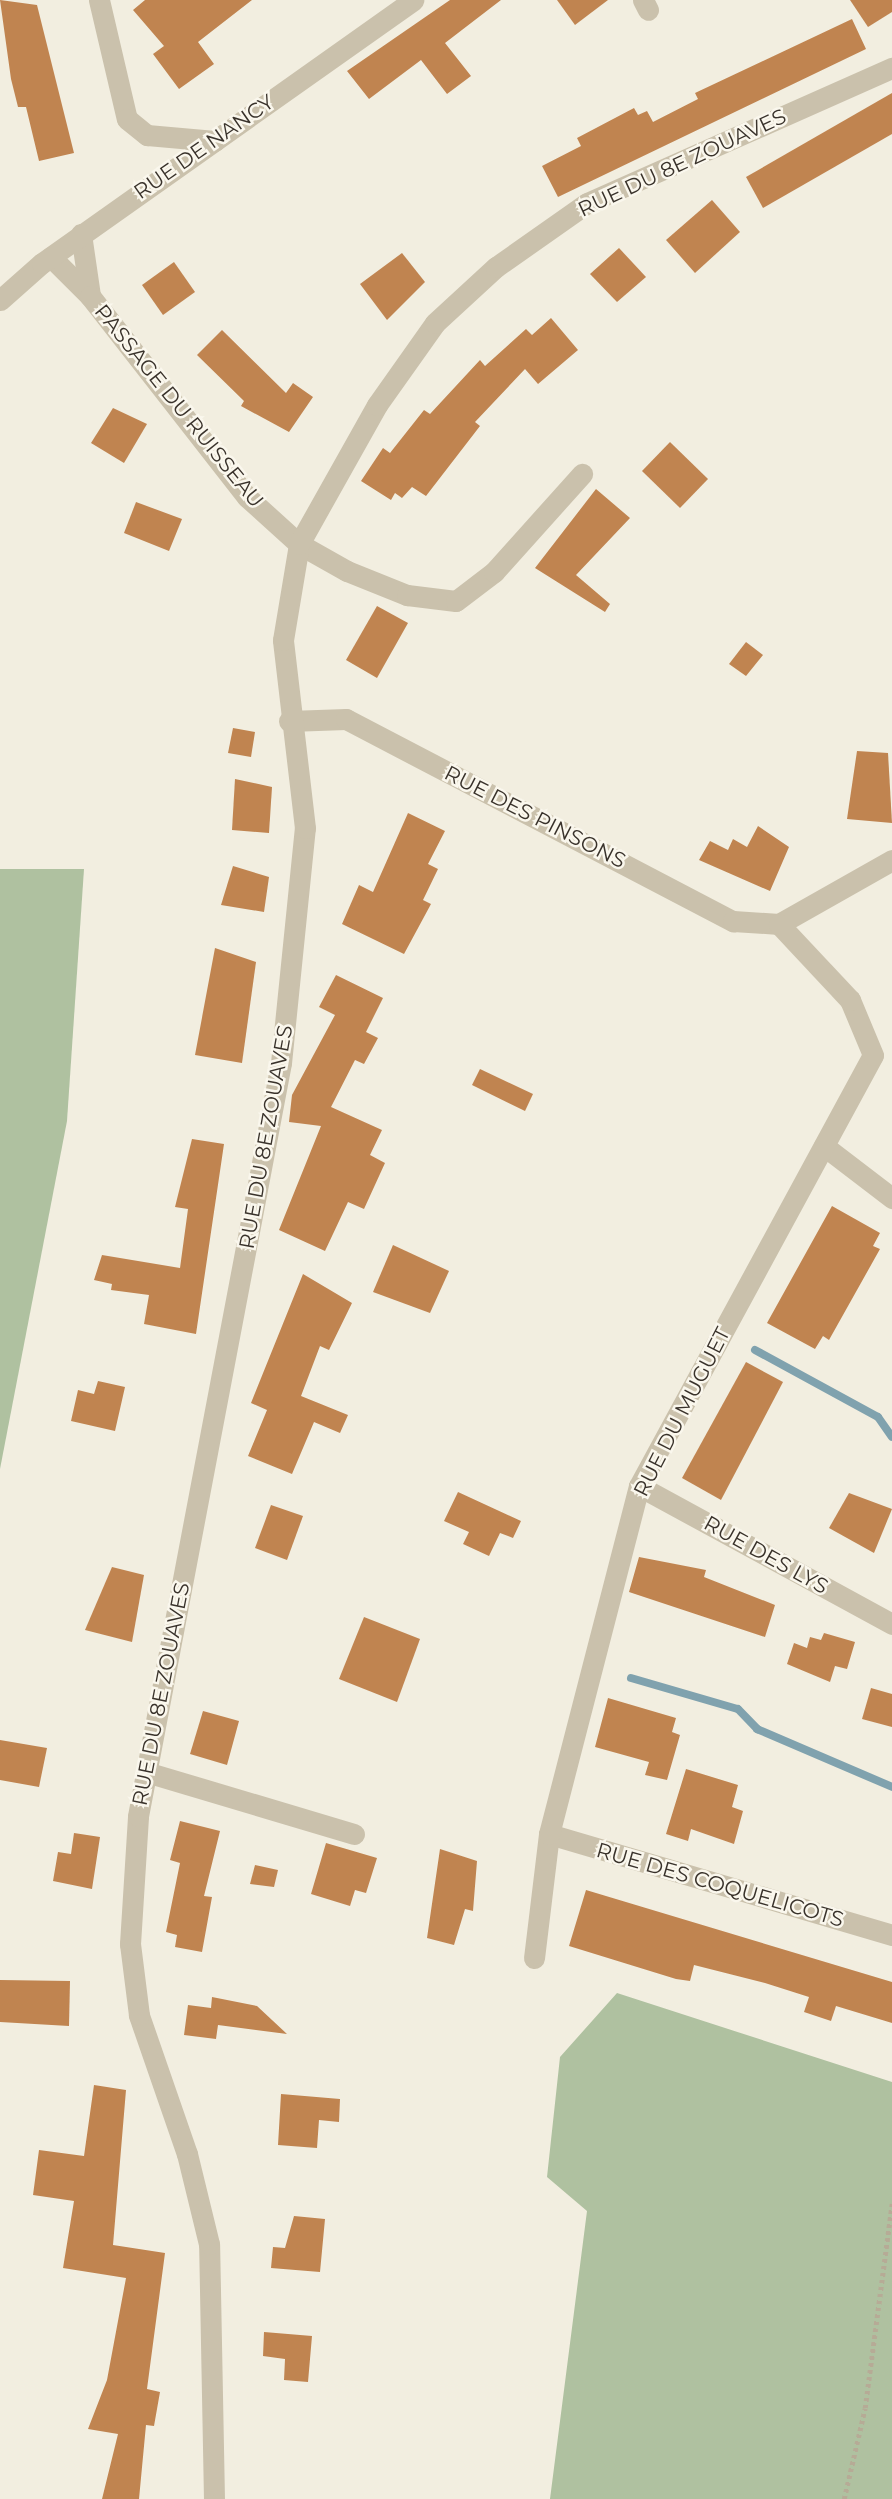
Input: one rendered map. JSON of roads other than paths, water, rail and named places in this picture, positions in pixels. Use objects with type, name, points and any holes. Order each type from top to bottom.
[{"type":"street","points":[[99,0],[127,119],[147,135],[215,141]]},
{"type":"street","name":"RUE DE NANCY","points":[[0,300],[81,234],[413,0]]},
{"type":"street","name":"RUE DU 8E ZOUAVES","points":[[214,2499],[209,2244],[187,2154],[139,2015],[130,1944],[146,1772],[281,1063],[305,828],[289,721],[283,640],[303,537],[377,405],[435,323],[496,267],[587,203],[892,68]]},
{"type":"street","name":"PASSAGE DU RUISSEAU","points":[[81,234],[90,296]]},
{"type":"street","name":"PASSAGE DU RUISSEAU","points":[[51,257],[90,296],[247,497],[303,537],[407,595],[456,601],[494,572],[582,474]]},
{"type":"street","name":"RUE DES PINSONS","points":[[289,721],[345,719],[733,921],[779,924]]},
{"type":"street","points":[[779,924],[892,860]]},
{"type":"street","name":"RUE DU MUGUET","points":[[534,1958],[549,1834],[639,1486],[873,1055],[850,1000],[779,924]]},
{"type":"street","points":[[824,1146],[892,1198]]},
{"type":"street","name":"RUE DES LYS","points":[[639,1486],[892,1624]]},
{"type":"street","points":[[146,1772],[354,1834]]},
{"type":"street","name":"RUE DES COQUELICOTS","points":[[549,1834],[892,1935]]},
{"type":"waterway","points":[[755,1350],[878,1417],[892,1437]]},
{"type":"waterway","points":[[631,1678],[738,1709],[757,1729],[892,1787]]}]
